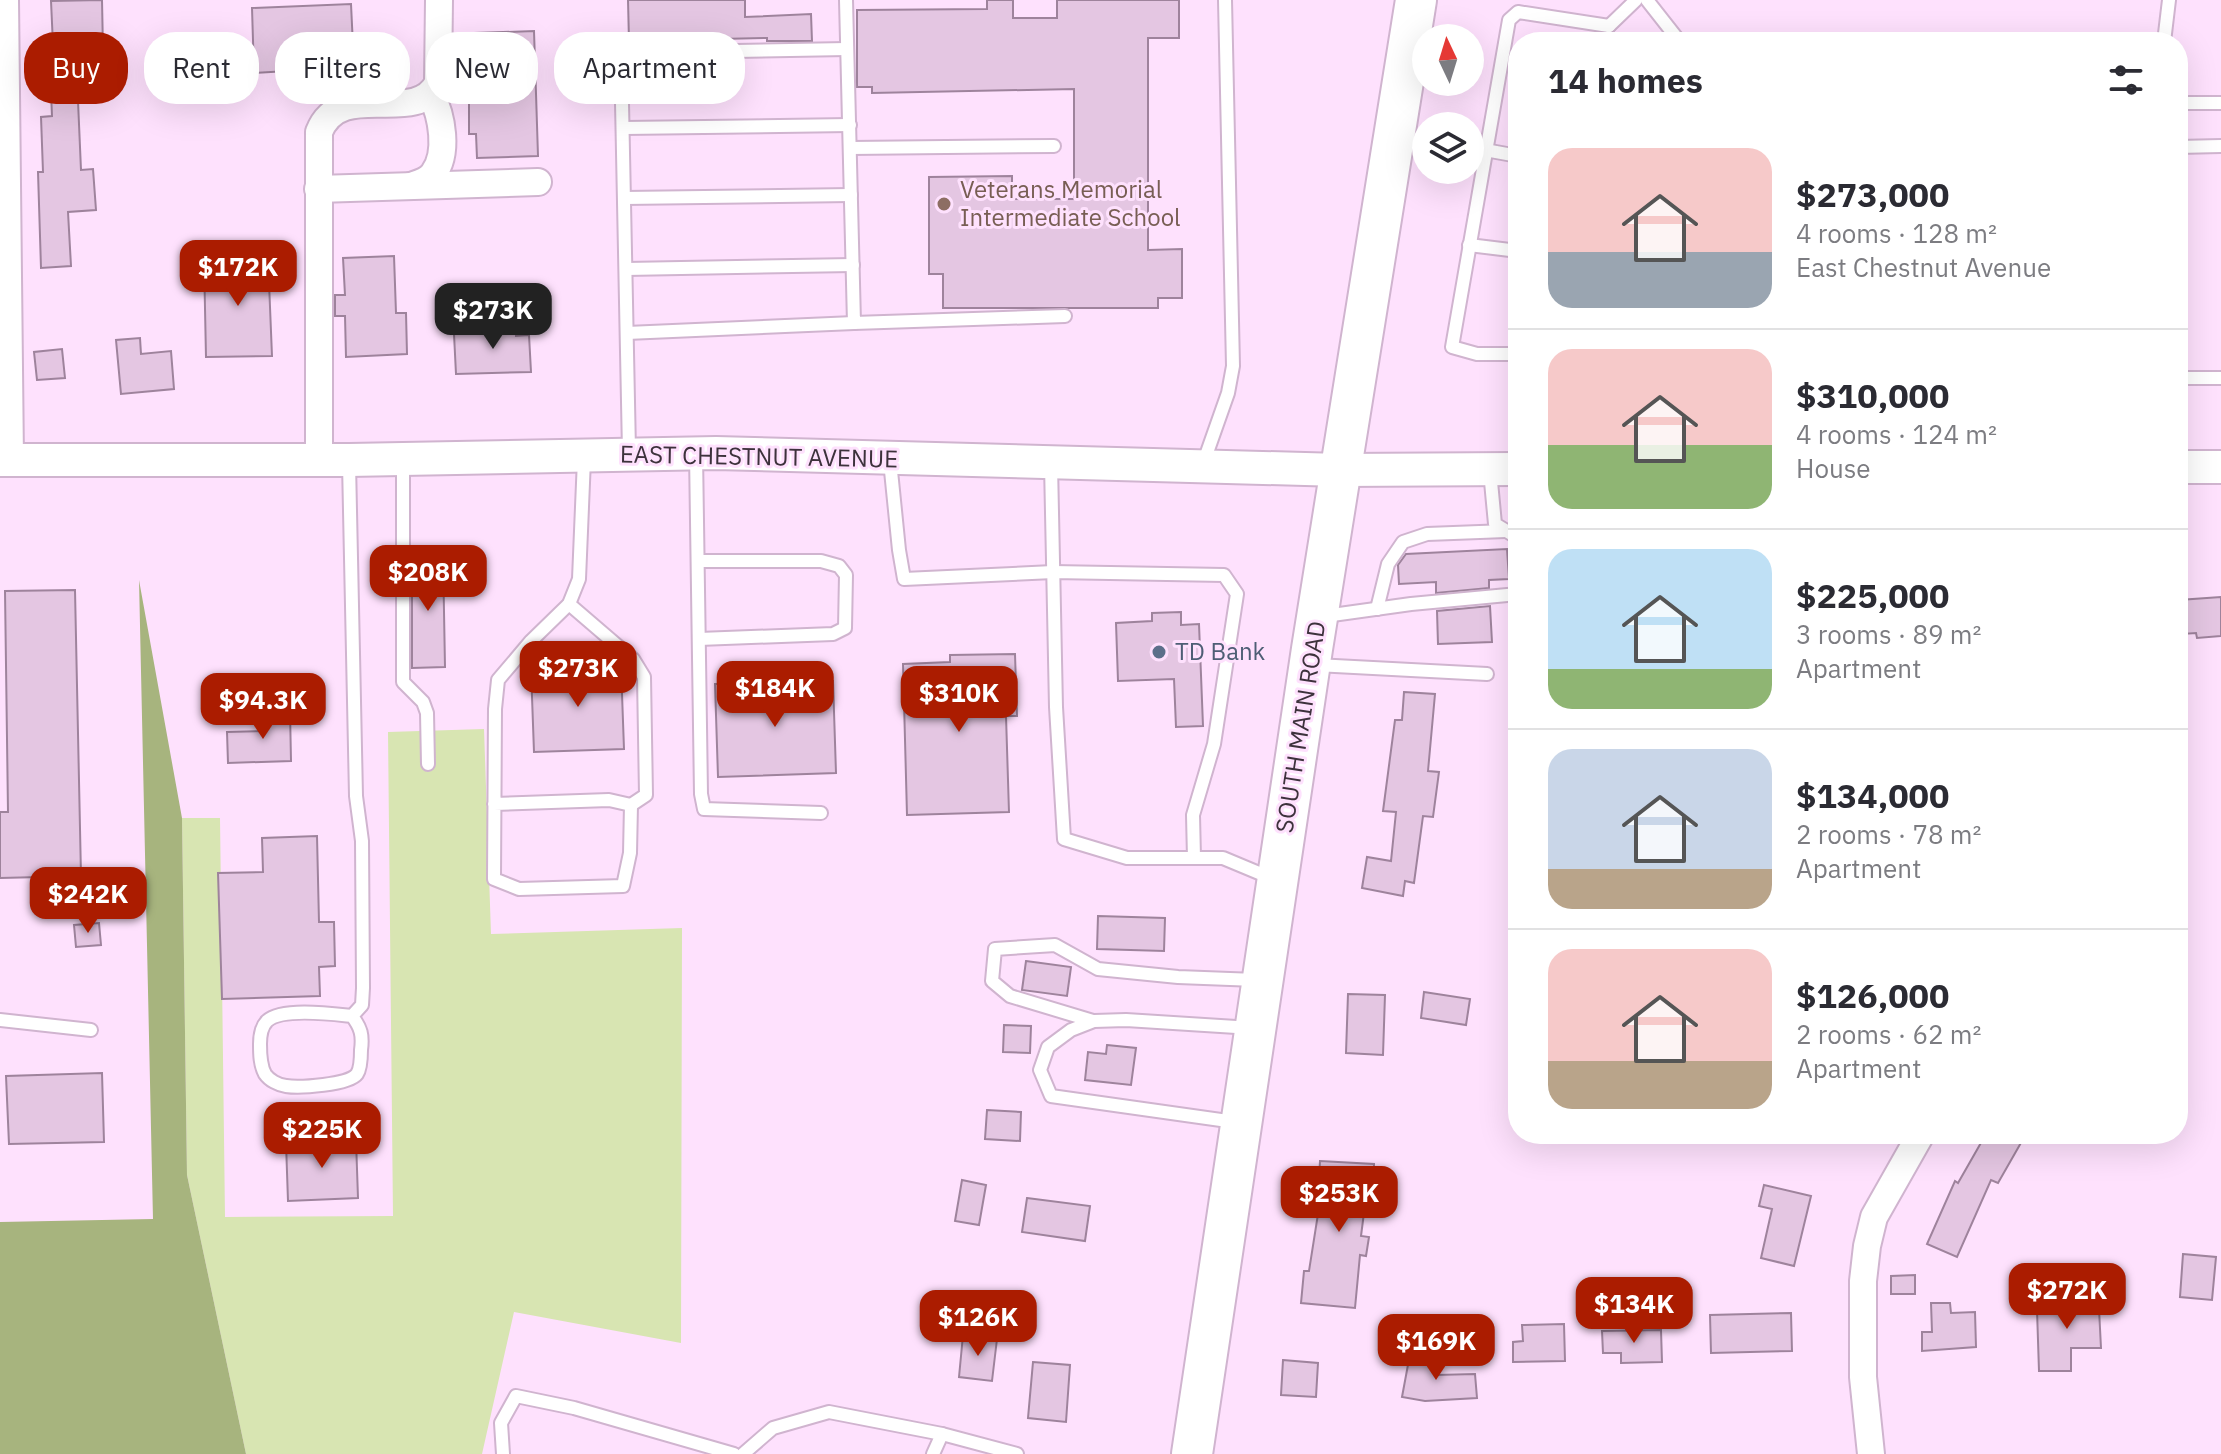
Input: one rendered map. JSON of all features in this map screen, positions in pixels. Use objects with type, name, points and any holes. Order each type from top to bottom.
[{"type":"main road","name":"SOUTH MAIN ROAD","points":[[1192,1454],[1411,4]]},
{"type":"street","points":[[5,0],[5,460]]},
{"type":"street","points":[[439,0],[439,32]]},
{"type":"street","points":[[334,460],[318,189],[319,132],[331,113],[344,106],[417,102],[426,98]]},
{"type":"street","points":[[409,187],[431,177],[441,158],[439,111],[436,104]]},
{"type":"street","points":[[318,189],[538,182]]},
{"type":"street","name":"EAST CHESTNUT AVENUE","points":[[5,460],[334,460],[696,453],[1340,470],[1504,469]]},
{"type":"street","points":[[2188,467],[2221,467]]},
{"type":"street","points":[[1871,1454],[1863,1377],[1863,1281],[1867,1246],[1874,1217],[1915,1144]]},
{"type":"lane","points":[[846,0],[854,323]]},
{"type":"lane","points":[[1202,466],[1228,393],[1233,366],[1225,0]]},
{"type":"lane","points":[[1609,26],[1636,0]]},
{"type":"lane","points":[[1647,0],[1672,32]]},
{"type":"lane","points":[[2165,32],[2169,0]]},
{"type":"lane","points":[[1508,354],[1477,354],[1452,347],[1509,20],[1518,12],[1609,26]]},
{"type":"lane","points":[[1609,26],[1610,32]]},
{"type":"lane","points":[[629,454],[621,53],[847,49]]},
{"type":"lane","points":[[2188,103],[2221,103]]},
{"type":"lane","points":[[623,128],[850,125]]},
{"type":"lane","points":[[850,148],[1054,146]]},
{"type":"lane","points":[[2188,147],[2221,146]]},
{"type":"lane","points":[[1485,150],[1508,154]]},
{"type":"lane","points":[[624,198],[851,195]]},
{"type":"lane","points":[[1469,245],[1508,250]]},
{"type":"lane","points":[[626,269],[853,265]]},
{"type":"lane","points":[[627,333],[1065,316]]},
{"type":"lane","points":[[2188,378],[2221,378]]},
{"type":"lane","points":[[696,453],[701,794],[704,809],[821,813]]},
{"type":"lane","points":[[584,456],[579,579],[569,604],[531,641],[498,680],[495,709],[494,879],[519,889],[623,886],[630,853],[631,805]]},
{"type":"lane","points":[[890,458],[904,579],[1053,572],[1224,575],[1237,594],[1214,744],[1193,815],[1194,858]]},
{"type":"lane","points":[[403,459],[403,682],[423,702],[427,713],[428,764]]},
{"type":"lane","points":[[334,460],[356,796],[362,841],[363,988],[362,1005],[352,1016]]},
{"type":"lane","points":[[1051,462],[1056,707],[1064,839],[1127,858],[1223,858],[1277,881]]},
{"type":"lane","points":[[1504,469],[1493,519],[1506,531]]},
{"type":"lane","points":[[1377,609],[1388,564],[1403,542],[1427,534],[1506,531]]},
{"type":"lane","points":[[698,561],[821,561],[839,566],[846,575],[845,628],[833,634],[699,639]]},
{"type":"lane","points":[[1318,617],[1508,595]]},
{"type":"lane","points":[[494,804],[609,800],[631,805],[646,795],[644,677],[633,659],[569,604]]},
{"type":"lane","points":[[1309,665],[1487,674]]},
{"type":"lane","points":[[1256,1028],[1094,1021],[1010,996],[992,981],[995,949],[1055,945],[1098,969],[1178,977],[1263,980]]},
{"type":"lane","points":[[303,1014],[352,1016],[360,1026],[362,1038],[358,1074],[347,1081],[285,1086],[271,1081],[265,1074],[260,1052],[261,1032],[267,1022],[276,1016],[303,1014]]},
{"type":"lane","points":[[0,1020],[91,1030]]},
{"type":"lane","points":[[1094,1021],[1071,1030],[1048,1047],[1040,1070],[1051,1096],[1242,1123]]},
{"type":"lane","points":[[503,1454],[501,1423],[516,1396],[574,1408],[734,1454]]},
{"type":"lane","points":[[743,1454],[773,1428],[829,1412],[942,1434],[1017,1454]]},
{"type":"lane","points":[[933,1454],[942,1434]]},
{"type":"green space","points":[[139,580],[182,818],[187,1175],[246,1454],[0,1454],[0,1222],[153,1219]]},
{"type":"green space","points":[[484,729],[491,934],[682,928],[681,1343],[514,1312],[482,1454],[246,1454],[187,1175],[182,818],[220,818],[225,1217],[393,1216],[388,732]]},
{"type":"building","points":[[102,0],[103,32],[52,32],[51,1]]},
{"type":"building","points":[[628,0],[745,0],[745,17],[811,14],[812,41],[745,38],[745,32],[629,32]]},
{"type":"building","points":[[987,0],[1013,0],[1013,18],[1057,18],[1057,0],[1179,0],[1179,38],[1148,38],[1148,250],[1182,249],[1182,298],[1158,298],[1158,308],[943,308],[943,274],[929,274],[929,177],[1012,176],[1012,199],[1074,199],[1074,89],[872,93],[872,87],[857,87],[857,10],[987,9]]},
{"type":"building","points":[[351,4],[352,32],[275,32],[275,72],[259,73],[259,32],[253,32],[252,8]]},
{"type":"building","points":[[52,104],[78,104],[81,170],[93,169],[96,210],[68,212],[71,266],[41,268],[38,172],[43,172],[41,117],[52,116]]},
{"type":"building","points":[[469,104],[536,104],[538,156],[477,158],[476,134],[469,134]]},
{"type":"building","points":[[394,256],[396,313],[406,313],[407,354],[346,357],[345,316],[335,316],[335,295],[345,295],[343,258]]},
{"type":"building","points":[[268,258],[272,356],[206,357],[204,259]]},
{"type":"building","points":[[516,318],[516,336],[529,335],[531,372],[456,374],[454,334],[496,332],[495,319]]},
{"type":"building","points":[[140,338],[141,354],[171,351],[174,389],[121,394],[116,340]]},
{"type":"building","points":[[62,349],[65,378],[37,380],[34,352]]},
{"type":"building","points":[[1507,549],[1508,579],[1489,580],[1489,588],[1436,593],[1436,582],[1399,584],[1398,565],[1406,554]]},
{"type":"building","points":[[443,556],[445,667],[412,668],[412,557]]},
{"type":"building","points":[[75,590],[81,876],[0,878],[0,812],[8,812],[5,591]]},
{"type":"building","points":[[2221,597],[2221,636],[2197,638],[2196,633],[2188,634],[2188,599]]},
{"type":"building","points":[[1490,606],[1492,642],[1438,644],[1437,611]]},
{"type":"building","name":"TD Bank","points":[[1181,612],[1181,625],[1199,624],[1203,726],[1176,727],[1174,679],[1118,681],[1116,623],[1152,621],[1152,613]]},
{"type":"building","points":[[1015,654],[1017,716],[1006,716],[1009,812],[907,815],[903,664],[950,662],[950,655]]},
{"type":"building","points":[[621,666],[624,749],[534,752],[531,669]]},
{"type":"building","points":[[833,681],[836,773],[718,777],[715,684]]},
{"type":"building","points":[[1404,692],[1435,694],[1428,771],[1439,772],[1433,817],[1423,816],[1414,883],[1405,881],[1403,896],[1362,888],[1367,857],[1391,861],[1396,812],[1383,811],[1395,720],[1402,720]]},
{"type":"building","points":[[290,711],[291,761],[228,763],[227,732],[263,731],[262,712]]},
{"type":"building","points":[[317,836],[319,922],[334,922],[335,966],[319,967],[320,996],[222,999],[218,873],[263,872],[262,838]]},
{"type":"building","points":[[1098,916],[1165,918],[1164,951],[1097,949]]},
{"type":"building","points":[[99,923],[101,945],[76,947],[74,925]]},
{"type":"building","points":[[1026,961],[1071,967],[1067,996],[1022,990]]},
{"type":"building","points":[[1424,992],[1470,999],[1466,1025],[1421,1018]]},
{"type":"building","points":[[1348,994],[1385,995],[1383,1055],[1346,1053]]},
{"type":"building","points":[[1004,1025],[1031,1026],[1030,1053],[1003,1052]]},
{"type":"building","points":[[1107,1045],[1136,1048],[1131,1085],[1085,1080],[1088,1052],[1106,1054]]},
{"type":"building","points":[[102,1073],[104,1142],[9,1144],[6,1076]]},
{"type":"building","points":[[987,1110],[1021,1112],[1020,1141],[985,1139]]},
{"type":"building","points":[[356,1140],[358,1198],[288,1201],[286,1143]]},
{"type":"building","points":[[1980,1144],[2020,1144],[1998,1183],[1991,1180],[1957,1257],[1927,1244],[1955,1181],[1958,1183]]},
{"type":"building","points":[[1320,1161],[1374,1164],[1373,1197],[1366,1197],[1361,1236],[1369,1237],[1366,1256],[1360,1255],[1355,1308],[1301,1303],[1304,1271],[1309,1271],[1321,1195],[1318,1195]]},
{"type":"building","points":[[962,1180],[986,1185],[979,1225],[955,1221]]},
{"type":"building","points":[[1764,1185],[1811,1196],[1794,1266],[1761,1258],[1772,1209],[1759,1206]]},
{"type":"building","points":[[1027,1198],[1090,1206],[1085,1241],[1022,1232]]},
{"type":"building","points":[[2183,1254],[2216,1257],[2212,1300],[2180,1297]]},
{"type":"building","points":[[1915,1275],[1915,1294],[1891,1294],[1891,1276]]},
{"type":"building","points":[[2093,1293],[2093,1309],[2099,1309],[2101,1348],[2071,1348],[2071,1371],[2039,1371],[2037,1310],[2060,1309],[2060,1294]]},
{"type":"building","points":[[1931,1303],[1950,1303],[1951,1313],[1975,1312],[1976,1347],[1922,1351],[1922,1332],[1932,1332]]},
{"type":"building","points":[[1791,1313],[1792,1351],[1711,1353],[1710,1315]]},
{"type":"building","points":[[1564,1324],[1565,1361],[1513,1362],[1513,1342],[1523,1341],[1522,1325]]},
{"type":"building","points":[[1661,1330],[1662,1362],[1621,1363],[1621,1353],[1603,1353],[1602,1331]]},
{"type":"building","points":[[963,1335],[997,1339],[992,1381],[959,1377]]},
{"type":"building","points":[[1410,1354],[1439,1359],[1436,1375],[1475,1374],[1477,1398],[1425,1401],[1402,1397]]},
{"type":"building","points":[[1283,1360],[1318,1363],[1316,1397],[1281,1395]]},
{"type":"building","points":[[1033,1362],[1070,1365],[1066,1422],[1028,1418]]},
{"type":"place","name":"Veterans Memorial Intermediate School","points":[[944,204]]},
{"type":"place","name":"TD Bank","points":[[1159,652]]}]
